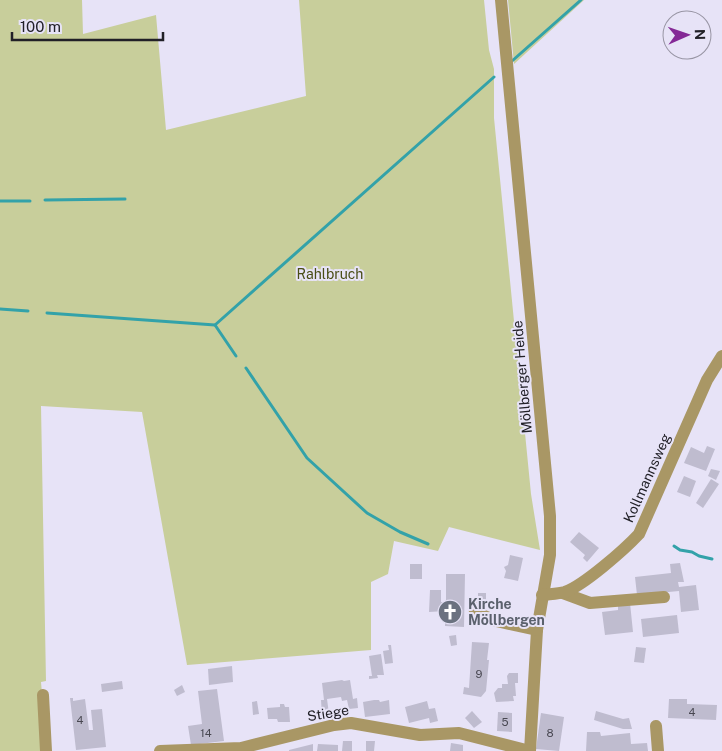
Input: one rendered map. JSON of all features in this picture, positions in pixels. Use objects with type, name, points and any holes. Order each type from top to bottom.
[{"type":"street","name":"Möllberger Heide","points":[[501,0],[550,516],[550,555],[537,630],[530,751]]},
{"type":"street","name":"Kollmannsweg","points":[[542,595],[563,593],[574,588],[627,548],[638,534],[707,380],[721,361]]},
{"type":"street","points":[[563,593],[576,599],[590,602],[664,597]]},
{"type":"street","points":[[474,605],[475,612],[496,621],[537,630]]},
{"type":"street","points":[[43,695],[46,751]]},
{"type":"street","name":"Stiege","points":[[160,751],[241,748],[351,722],[420,735],[459,733],[530,751]]},
{"type":"street","points":[[656,726],[658,751]]},
{"type":"green space","name":"Rahlbruch","points":[[0,0],[82,0],[83,34],[156,15],[166,130],[306,96],[299,0],[484,0],[489,50],[494,69],[494,118],[531,494],[540,550],[449,527],[438,551],[394,541],[388,574],[371,582],[371,650],[187,665],[142,412],[41,406],[46,681],[41,682],[47,751],[0,751]]},
{"type":"green space","points":[[508,0],[584,0],[514,64]]},
{"type":"building","points":[[707,446],[715,449],[706,471],[684,463],[691,447],[704,453]]},
{"type":"building","points":[[711,469],[720,471],[716,480],[708,476]]},
{"type":"building","points":[[684,476],[696,481],[690,497],[677,492]]},
{"type":"building","points":[[711,479],[719,484],[703,508],[696,503]]},
{"type":"building","points":[[579,532],[599,548],[587,562],[583,558],[585,555],[570,542]]},
{"type":"building","points":[[510,555],[523,558],[518,581],[504,578],[506,571],[504,567],[508,565]]},
{"type":"building","points":[[680,563],[684,582],[678,582],[679,587],[696,585],[699,610],[681,612],[679,591],[637,595],[635,577],[671,573],[670,564]]},
{"type":"building","points":[[410,564],[422,564],[422,579],[410,579]]},
{"type":"building","points":[[446,574],[465,574],[464,627],[445,626],[445,611],[429,612],[430,590],[441,590],[441,602],[446,602]]},
{"type":"building","points":[[478,593],[486,593],[486,602],[478,601]]},
{"type":"building","points":[[630,603],[633,632],[605,635],[602,612],[618,610],[618,605]]},
{"type":"building","points":[[677,615],[679,633],[643,637],[641,619]]},
{"type":"building","points":[[456,635],[457,645],[451,646],[449,636]]},
{"type":"building","points":[[472,642],[489,643],[486,691],[481,697],[463,694],[464,687],[469,688]]},
{"type":"building","points":[[388,645],[391,645],[393,663],[385,664],[383,651],[389,650]]},
{"type":"building","points":[[636,647],[646,648],[644,663],[634,662]]},
{"type":"building","points":[[381,654],[384,675],[377,675],[378,678],[369,679],[369,676],[372,676],[369,656]]},
{"type":"building","points":[[232,666],[233,682],[209,685],[208,669]]},
{"type":"building","points":[[509,673],[518,673],[518,683],[515,683],[516,696],[513,696],[514,701],[496,702],[494,693],[498,688],[502,688],[502,684],[508,684],[507,676]]},
{"type":"building","points":[[350,680],[353,699],[357,698],[358,708],[349,709],[347,700],[342,701],[341,697],[327,699],[329,714],[322,715],[321,700],[324,700],[322,683]]},
{"type":"building","points":[[122,681],[123,689],[102,692],[101,684]]},
{"type":"building","points":[[182,685],[185,692],[177,696],[174,690]]},
{"type":"building","points":[[217,689],[224,741],[191,745],[188,726],[202,724],[198,691]]},
{"type":"building","points":[[70,698],[73,698],[73,701],[85,699],[89,730],[93,730],[91,710],[102,709],[106,747],[76,750]]},
{"type":"building","points":[[669,699],[687,699],[687,704],[717,705],[716,720],[668,718]]},
{"type":"building","points":[[379,700],[380,702],[389,700],[390,714],[365,717],[363,702]]},
{"type":"building","points":[[257,701],[259,714],[253,715],[252,702]]},
{"type":"building","points":[[427,701],[429,709],[435,708],[438,721],[430,723],[429,718],[409,723],[405,707]]},
{"type":"building","points":[[280,704],[289,707],[290,722],[278,722],[277,719],[268,719],[267,708],[280,707]]},
{"type":"building","points":[[472,711],[482,722],[474,728],[465,718]]},
{"type":"building","points":[[596,711],[623,719],[629,718],[632,729],[623,729],[594,720]]},
{"type":"building","points":[[498,712],[512,713],[512,732],[497,731]]},
{"type":"building","points":[[541,713],[564,717],[559,751],[536,749]]},
{"type":"building","points":[[587,732],[600,732],[601,736],[630,733],[631,744],[647,743],[648,751],[586,751]]},
{"type":"building","points":[[343,741],[352,741],[352,751],[342,751]]},
{"type":"building","points":[[366,741],[375,741],[374,751],[366,751]]},
{"type":"building","points":[[451,743],[463,745],[463,751],[450,751]]},
{"type":"building","points":[[313,744],[313,751],[289,751],[289,750]]},
{"type":"building","points":[[318,744],[338,745],[338,751],[317,751]]},
{"type":"waterway","points":[[512,61],[581,0]]},
{"type":"waterway","points":[[47,313],[215,325],[494,77]]},
{"type":"waterway","points":[[45,200],[125,199]]},
{"type":"waterway","points":[[0,201],[30,201]]},
{"type":"waterway","points":[[0,309],[28,311]]},
{"type":"waterway","points":[[215,325],[236,356]]},
{"type":"waterway","points":[[246,368],[307,458],[367,513],[400,532],[428,544]]},
{"type":"waterway","points":[[674,546],[680,550],[712,559]]},
{"type":"place","name":"Kirche Möllbergen","points":[[450,612]]}]
